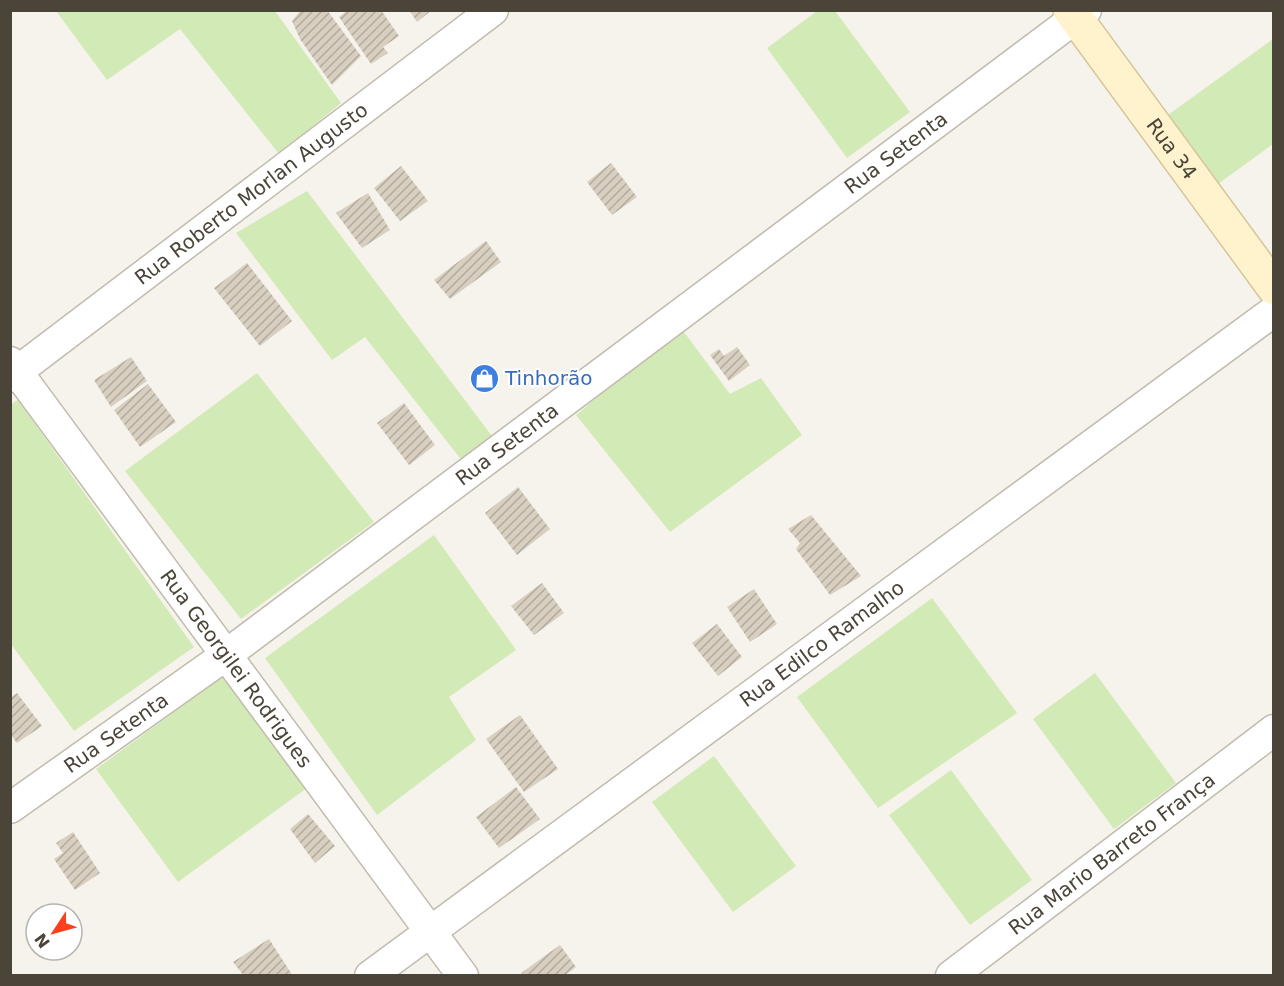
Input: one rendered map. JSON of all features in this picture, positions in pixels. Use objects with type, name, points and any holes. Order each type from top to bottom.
[{"type":"street","name":"Rua Roberto Morlan Augusto","points":[[13,370],[493,10]]},
{"type":"street","name":"Rua 34","points":[[1077,13],[1274,288]]},
{"type":"street","name":"Rua Setenta","points":[[10,808],[226,655],[1077,13]]},
{"type":"street","name":"Rua Edilco Ramalho","points":[[370,975],[1274,311]]},
{"type":"street","name":"Rua Georgilei Rodrigues","points":[[13,370],[463,975]]},
{"type":"street","name":"Rua Mario Barreto França","points":[[951,975],[1274,730]]},
{"type":"green space","points":[[56,11],[275,11],[341,103],[279,154],[180,29],[107,80]]},
{"type":"green space","points":[[817,11],[835,11],[910,112],[847,158],[767,48]]},
{"type":"green space","points":[[1273,39],[1273,144],[1218,184],[1168,115]]},
{"type":"green space","points":[[307,191],[495,440],[463,462],[365,337],[332,360],[236,233]]},
{"type":"green space","points":[[681,328],[730,394],[761,378],[802,435],[670,532],[576,415]]},
{"type":"green space","points":[[257,373],[374,522],[241,619],[125,471]]},
{"type":"green space","points":[[18,400],[194,647],[74,731],[11,644],[10,405]]},
{"type":"green space","points":[[434,535],[516,650],[449,697],[476,740],[377,815],[265,658]]},
{"type":"green space","points":[[932,598],[1017,713],[878,808],[797,697]]},
{"type":"green space","points":[[229,672],[311,785],[178,882],[96,769]]},
{"type":"green space","points":[[1095,673],[1176,783],[1114,829],[1033,719]]},
{"type":"green space","points":[[714,756],[796,866],[733,912],[652,802]]},
{"type":"green space","points":[[951,770],[1032,880],[970,925],[889,815]]},
{"type":"building","points":[[301,10],[327,10],[361,56],[332,85],[300,39],[292,21]]},
{"type":"building","points":[[348,10],[381,10],[399,36],[383,47],[388,53],[371,64],[339,17]]},
{"type":"building","points":[[409,10],[432,10],[417,22]]},
{"type":"building","points":[[611,163],[637,197],[612,215],[587,182]]},
{"type":"building","points":[[401,166],[428,201],[400,221],[374,188]]},
{"type":"building","points":[[368,193],[390,230],[362,248],[336,213]]},
{"type":"building","points":[[486,241],[501,262],[450,299],[434,280]]},
{"type":"building","points":[[247,263],[292,321],[260,346],[214,288]]},
{"type":"building","points":[[737,347],[750,365],[729,381],[710,355],[719,349],[724,356]]},
{"type":"building","points":[[131,357],[147,381],[111,407],[94,380]]},
{"type":"building","points":[[148,384],[176,422],[140,447],[114,410]]},
{"type":"building","points":[[404,403],[435,445],[409,465],[377,423]]},
{"type":"building","points":[[518,487],[550,529],[517,555],[485,513]]},
{"type":"building","points":[[811,515],[861,576],[830,595],[796,549],[800,543],[788,529]]},
{"type":"building","points":[[542,583],[564,613],[534,635],[511,606]]},
{"type":"building","points":[[754,589],[777,624],[750,642],[727,607]]},
{"type":"building","points":[[717,624],[742,657],[718,676],[692,643]]},
{"type":"building","points":[[17,693],[42,726],[17,743],[10,734],[10,698]]},
{"type":"building","points":[[520,715],[558,769],[524,792],[486,739]]},
{"type":"building","points":[[516,787],[540,819],[499,848],[476,817]]},
{"type":"building","points":[[308,814],[335,846],[315,863],[290,829]]},
{"type":"building","points":[[73,832],[100,873],[75,890],[54,859],[63,853],[56,843]]},
{"type":"building","points":[[269,939],[293,976],[244,976],[233,962]]},
{"type":"building","points":[[560,945],[576,967],[564,976],[523,976],[521,973]]},
{"type":"place","name":"Tinhorão","points":[[484,378]]}]
